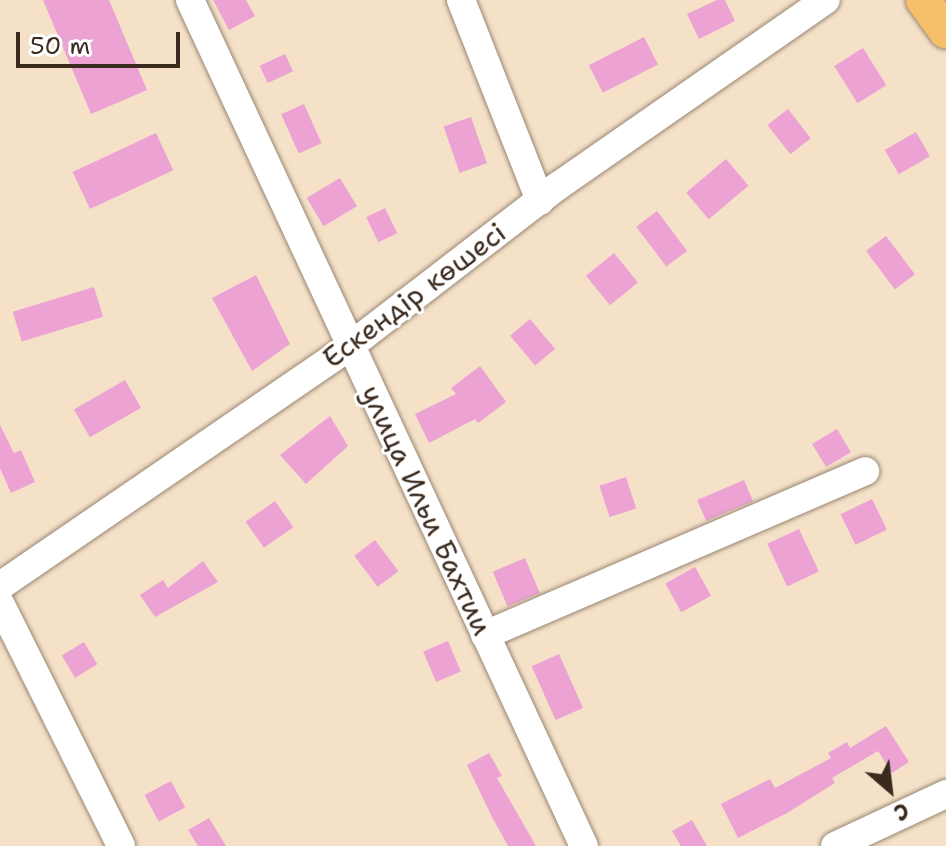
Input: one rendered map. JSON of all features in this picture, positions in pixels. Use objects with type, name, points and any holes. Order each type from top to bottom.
[{"type":"main road","points":[[923,0],[946,32]]},
{"type":"street","name":"улица Ильи Бахтии","points":[[190,0],[584,846]]},
{"type":"street","points":[[461,0],[540,201]]},
{"type":"street","name":"Ескендір көшесі","points":[[0,586],[350,346],[540,201],[826,0]]},
{"type":"street","points":[[485,635],[865,471]]},
{"type":"street","points":[[0,603],[121,846]]},
{"type":"street","points":[[835,846],[946,794]]},
{"type":"building","points":[[43,0],[109,0],[147,90],[91,114]]},
{"type":"building","points":[[213,0],[246,0],[255,16],[229,30]]},
{"type":"building","points":[[717,0],[725,0],[735,21],[699,39],[687,14]]},
{"type":"building","points":[[644,37],[658,65],[603,93],[589,65]]},
{"type":"building","points":[[863,48],[886,85],[857,103],[834,66]]},
{"type":"building","points":[[285,54],[293,71],[268,83],[260,66]]},
{"type":"building","points":[[304,104],[321,143],[299,153],[281,114]]},
{"type":"building","points":[[788,109],[811,138],[790,154],[768,125]]},
{"type":"building","points":[[471,117],[487,163],[460,173],[444,126]]},
{"type":"building","points":[[916,132],[930,156],[899,174],[885,150]]},
{"type":"building","points":[[156,133],[173,170],[90,209],[73,172]]},
{"type":"building","points":[[726,159],[748,186],[709,219],[686,192]]},
{"type":"building","points":[[340,178],[357,206],[324,226],[307,198]]},
{"type":"building","points":[[385,208],[397,233],[378,242],[366,217]]},
{"type":"building","points":[[657,211],[687,251],[666,267],[636,227]]},
{"type":"building","points":[[886,236],[915,274],[895,289],[866,251]]},
{"type":"building","points":[[614,253],[638,283],[610,305],[586,276]]},
{"type":"building","points":[[256,275],[290,344],[252,371],[212,298]]},
{"type":"building","points":[[94,287],[103,317],[22,341],[13,312]]},
{"type":"building","points":[[530,319],[555,349],[535,366],[510,336]]},
{"type":"building","points":[[480,366],[506,402],[478,423],[475,419],[429,443],[415,414],[456,394],[451,388]]},
{"type":"building","points":[[125,380],[141,408],[90,437],[74,410]]},
{"type":"building","points":[[330,416],[348,446],[306,484],[280,455]]},
{"type":"building","points":[[0,425],[14,453],[21,450],[35,482],[11,493],[0,468]]},
{"type":"building","points":[[837,429],[851,452],[826,467],[812,444]]},
{"type":"building","points":[[626,477],[636,508],[610,517],[599,486]]},
{"type":"building","points":[[744,480],[753,501],[706,521],[697,500]]},
{"type":"building","points":[[872,499],[887,530],[855,545],[841,514]]},
{"type":"building","points":[[275,501],[293,527],[264,548],[246,522]]},
{"type":"building","points":[[799,529],[819,572],[787,586],[767,544]]},
{"type":"building","points":[[375,540],[398,571],[378,587],[354,556]]},
{"type":"building","points":[[525,558],[540,593],[508,607],[493,572]]},
{"type":"building","points":[[203,561],[218,582],[155,617],[140,595],[163,580],[168,588]]},
{"type":"building","points":[[695,567],[711,596],[681,612],[665,583]]},
{"type":"building","points":[[448,641],[461,671],[436,682],[423,652]]},
{"type":"building","points":[[84,642],[97,664],[75,678],[62,655]]},
{"type":"building","points":[[559,654],[583,708],[556,720],[532,666]]},
{"type":"building","points":[[886,726],[909,762],[892,773],[878,751],[832,778],[835,783],[787,813],[738,838],[721,804],[770,779],[775,788],[831,758],[828,753],[847,742],[850,748]]},
{"type":"building","points":[[489,753],[502,776],[497,778],[536,846],[508,846],[492,817],[467,765]]},
{"type":"building","points":[[171,781],[185,807],[159,822],[145,795]]},
{"type":"building","points":[[209,818],[226,846],[198,846],[188,830]]},
{"type":"building","points":[[692,820],[707,846],[681,846],[672,831]]}]
